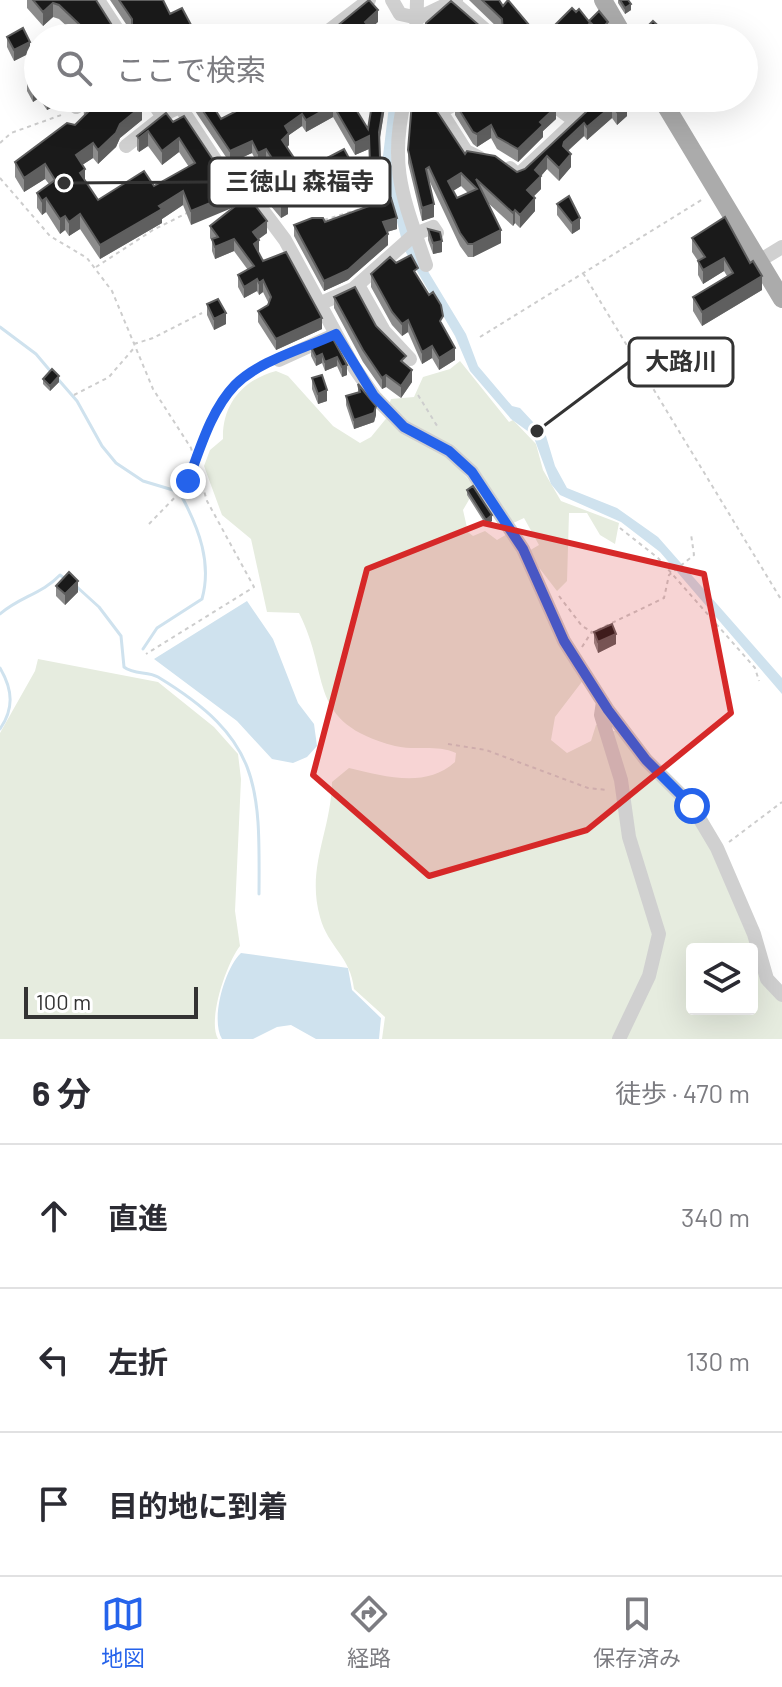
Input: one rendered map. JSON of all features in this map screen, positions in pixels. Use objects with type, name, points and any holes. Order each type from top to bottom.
[{"type":"main road","points":[[605,1],[617,24]]},
{"type":"main road","points":[[669,112],[782,299]]},
{"type":"street","points":[[98,0],[114,24]]},
{"type":"street","points":[[337,24],[369,0]]},
{"type":"street","points":[[392,0],[411,16]]},
{"type":"street","points":[[413,24],[411,16],[417,0]]},
{"type":"street","points":[[411,16],[455,1],[480,24]]},
{"type":"street","points":[[160,112],[163,117]]},
{"type":"street","points":[[126,146],[173,112]]},
{"type":"street","points":[[184,112],[224,173],[249,192],[285,240],[354,367],[397,420],[422,439],[449,451],[472,472],[523,549],[549,611],[603,702],[646,760],[692,806],[717,848],[754,934],[767,979],[782,995]]},
{"type":"street","points":[[403,112],[395,155],[401,189],[426,265]]},
{"type":"street","points":[[442,112],[466,151],[476,158],[499,159],[518,175],[583,112]]},
{"type":"street","points":[[563,112],[574,120]]},
{"type":"street","points":[[319,304],[358,285],[415,234],[433,227],[437,233]]},
{"type":"street","points":[[759,261],[782,247]]},
{"type":"street","points":[[358,285],[384,331],[410,359]]},
{"type":"street","points":[[279,360],[336,334]]},
{"type":"street","points":[[603,702],[601,715],[622,788],[629,837],[659,934],[649,976],[619,1039]]},
{"type":"path","points":[[0,143],[11,133],[64,112]]},
{"type":"path","points":[[0,178],[50,236],[80,252],[112,291],[153,389],[191,448],[207,501],[254,587],[146,654]]},
{"type":"path","points":[[321,221],[363,208],[401,189]]},
{"type":"path","points":[[480,337],[716,191]]},
{"type":"path","points":[[95,268],[153,230],[197,209]]},
{"type":"path","points":[[583,273],[782,601]]},
{"type":"path","points":[[74,395],[87,385],[109,377],[135,345],[202,313]]},
{"type":"path","points":[[149,524],[184,488],[205,436],[227,396],[258,369],[279,360]]},
{"type":"path","points":[[620,528],[672,573],[755,668],[759,681]]},
{"type":"path","points":[[581,668],[584,640],[593,632],[664,598],[672,573],[694,555],[691,534]]},
{"type":"path","points":[[556,590],[582,626],[593,632]]},
{"type":"path","points":[[448,744],[486,750],[588,788],[622,788]]},
{"type":"path","points":[[717,848],[782,802]]},
{"type":"highlighted area","points":[[483,523],[704,574],[731,713],[587,830],[429,876],[313,775],[367,569]]},
{"type":"shaded area","points":[[460,361],[509,422],[513,420],[536,444],[543,470],[561,501],[619,523],[615,544],[600,535],[587,513],[569,513],[567,581],[557,591],[527,552],[539,545],[524,518],[509,525],[435,442],[388,408],[391,399],[414,397],[423,377],[450,369]]},
{"type":"shaded area","points":[[276,371],[288,376],[333,426],[360,443],[371,437],[389,415],[446,451],[477,486],[463,510],[468,532],[473,536],[485,531],[497,540],[509,533],[584,679],[555,717],[551,740],[567,753],[591,741],[596,725],[601,723],[655,946],[618,1039],[382,1039],[385,1017],[354,989],[349,968],[328,936],[316,899],[317,865],[332,782],[349,768],[404,778],[431,775],[455,762],[456,753],[395,746],[366,736],[347,724],[334,711],[326,695],[299,613],[267,612],[251,539],[222,515],[204,466],[210,450],[223,439],[226,415],[236,396],[253,381]]},
{"type":"shaded area","points":[[38,659],[158,682],[214,727],[238,754],[241,779],[235,911],[240,946],[220,991],[215,1019],[218,1039],[0,1039],[0,733],[35,671]]},
{"type":"shaded area","points":[[608,731],[623,731],[703,827],[756,943],[686,943],[686,1015],[758,1015],[758,947],[782,1000],[782,1039],[621,1039],[659,946]]},
{"type":"water","points":[[388,112],[398,112],[391,151],[394,181],[423,263],[466,334],[478,366],[512,406],[520,408],[546,436],[555,466],[567,488],[617,508],[658,537],[782,678],[782,694],[660,552],[621,522],[560,495],[551,484],[533,435],[511,419],[470,371],[455,336],[404,249],[382,164]]},
{"type":"water","points":[[247,601],[273,639],[298,703],[314,724],[317,746],[307,757],[293,763],[272,759],[237,721],[154,659]]},
{"type":"water","points":[[241,953],[348,968],[352,990],[381,1018],[379,1039],[316,1039],[291,1025],[277,1027],[253,1039],[222,1039],[218,1019],[221,994],[230,970]]},
{"type":"building","points":[[33,0],[96,0],[111,24],[79,24],[53,3],[43,12]]},
{"type":"building","points":[[119,0],[163,0],[170,14],[182,8],[191,24],[132,24]]},
{"type":"building","points":[[369,0],[378,10],[365,22],[367,24],[340,24]]},
{"type":"building","points":[[482,0],[499,0],[503,6],[508,0],[528,24],[502,24],[502,19]]},
{"type":"building","points":[[620,0],[628,0],[631,4],[625,8]]},
{"type":"building","points":[[451,1],[477,24],[426,24]]},
{"type":"building","points":[[572,8],[576,12],[579,9],[590,23],[589,24],[556,24]]},
{"type":"building","points":[[599,11],[608,22],[592,24],[589,21]]},
{"type":"building","points":[[23,28],[24,45],[14,50],[7,37]]},
{"type":"building","points":[[88,112],[135,112],[98,150],[93,143],[76,155],[85,169],[80,173],[98,200],[144,171],[154,186],[195,163],[179,138],[162,151],[148,131],[139,138],[137,136],[166,113],[173,122],[184,116],[216,164],[228,174],[222,179],[232,194],[191,211],[183,191],[159,206],[162,209],[100,245],[80,214],[69,222],[65,216],[60,219],[46,198],[42,201],[37,193],[55,180],[45,164],[24,178],[15,162],[67,123],[75,125]]},
{"type":"building","points":[[204,112],[217,112],[221,119],[235,112],[320,112],[306,120],[302,114],[285,126],[289,133],[282,140],[296,161],[291,164],[303,182],[284,194],[288,201],[281,206],[246,165],[252,160],[262,175],[277,166],[266,149],[258,153],[252,141],[230,151]]},
{"type":"building","points":[[337,112],[358,112],[368,129],[371,112],[383,112],[379,132],[384,170],[374,176],[370,165],[369,136],[355,143]]},
{"type":"building","points":[[411,112],[437,112],[465,154],[467,151],[495,156],[517,172],[525,169],[586,112],[605,112],[587,127],[584,123],[564,142],[563,146],[571,154],[559,168],[547,156],[535,170],[541,176],[527,190],[535,198],[520,215],[515,210],[513,213],[476,179],[501,230],[468,244],[429,167],[426,169],[434,204],[422,208],[408,150]],"holes":[[[461,173],[477,189],[457,198],[448,181]]]},
{"type":"building","points":[[461,112],[551,112],[540,122],[543,125],[518,149],[497,137],[491,125],[477,134]]},
{"type":"building","points":[[344,149],[356,171],[347,175],[349,181],[340,186],[327,158]]},
{"type":"building","points":[[248,196],[267,221],[253,232],[259,240],[254,244],[263,261],[286,252],[322,318],[276,339],[258,311],[268,305],[271,297],[263,280],[259,283],[257,279],[244,287],[238,275],[254,266],[234,239],[215,247],[212,239],[218,237],[210,226]]},
{"type":"building","points":[[569,196],[580,218],[572,223],[557,204]]},
{"type":"building","points":[[391,198],[397,218],[383,222],[388,234],[348,270],[324,281],[294,225],[312,218],[323,218],[325,222]]},
{"type":"building","points":[[725,217],[750,263],[753,261],[762,276],[702,312],[693,297],[733,273],[724,258],[703,270],[698,261],[705,257],[692,238]]},
{"type":"building","points":[[428,229],[440,232],[442,241],[433,243]]},
{"type":"building","points":[[411,255],[418,268],[414,271],[429,295],[433,292],[441,305],[443,316],[440,321],[455,348],[439,358],[432,346],[422,352],[408,320],[402,324],[392,312],[371,274],[390,257],[396,263]]},
{"type":"building","points":[[355,287],[376,326],[406,356],[401,361],[412,370],[401,386],[386,375],[382,378],[334,297]]},
{"type":"building","points":[[218,299],[226,313],[214,319],[207,304]]},
{"type":"building","points":[[332,337],[347,365],[342,367],[337,357],[325,362],[322,354],[316,357],[311,347]]},
{"type":"building","points":[[52,369],[59,376],[50,386],[43,379]]},
{"type":"building","points":[[322,375],[327,390],[318,394],[312,378]]},
{"type":"building","points":[[358,384],[376,406],[374,413],[354,420],[346,396],[360,392]]},
{"type":"building","points":[[473,486],[492,515],[486,520],[467,490]]},
{"type":"building","points":[[69,572],[78,581],[65,594],[56,586]]},
{"type":"building","points":[[612,624],[616,634],[598,642],[594,632]]},
{"type":"waterway","points":[[0,327],[36,354],[52,373]]},
{"type":"waterway","points":[[57,378],[77,401],[102,446],[116,463],[143,481],[173,490]]},
{"type":"waterway","points":[[143,649],[157,628],[202,599],[205,559],[194,521],[182,497]]},
{"type":"waterway","points":[[0,614],[46,587],[60,575],[64,578]]},
{"type":"waterway","points":[[77,587],[99,607],[121,636],[124,667],[158,677],[192,700],[217,721],[235,744],[247,767],[254,793],[258,822],[259,894]]},
{"type":"waterway","points":[[0,668],[10,699],[8,714],[0,729]]},
{"type":"place","name":"三徳山 森福寺","points":[[64,183]]},
{"type":"place","name":"大路川","points":[[537,431]]},
{"type":"route","points":[[188,481],[215,415],[236,384],[258,369],[336,334],[374,396],[404,427],[449,451],[472,472],[482,492],[523,549],[564,641],[608,710],[646,760],[692,806]]}]
